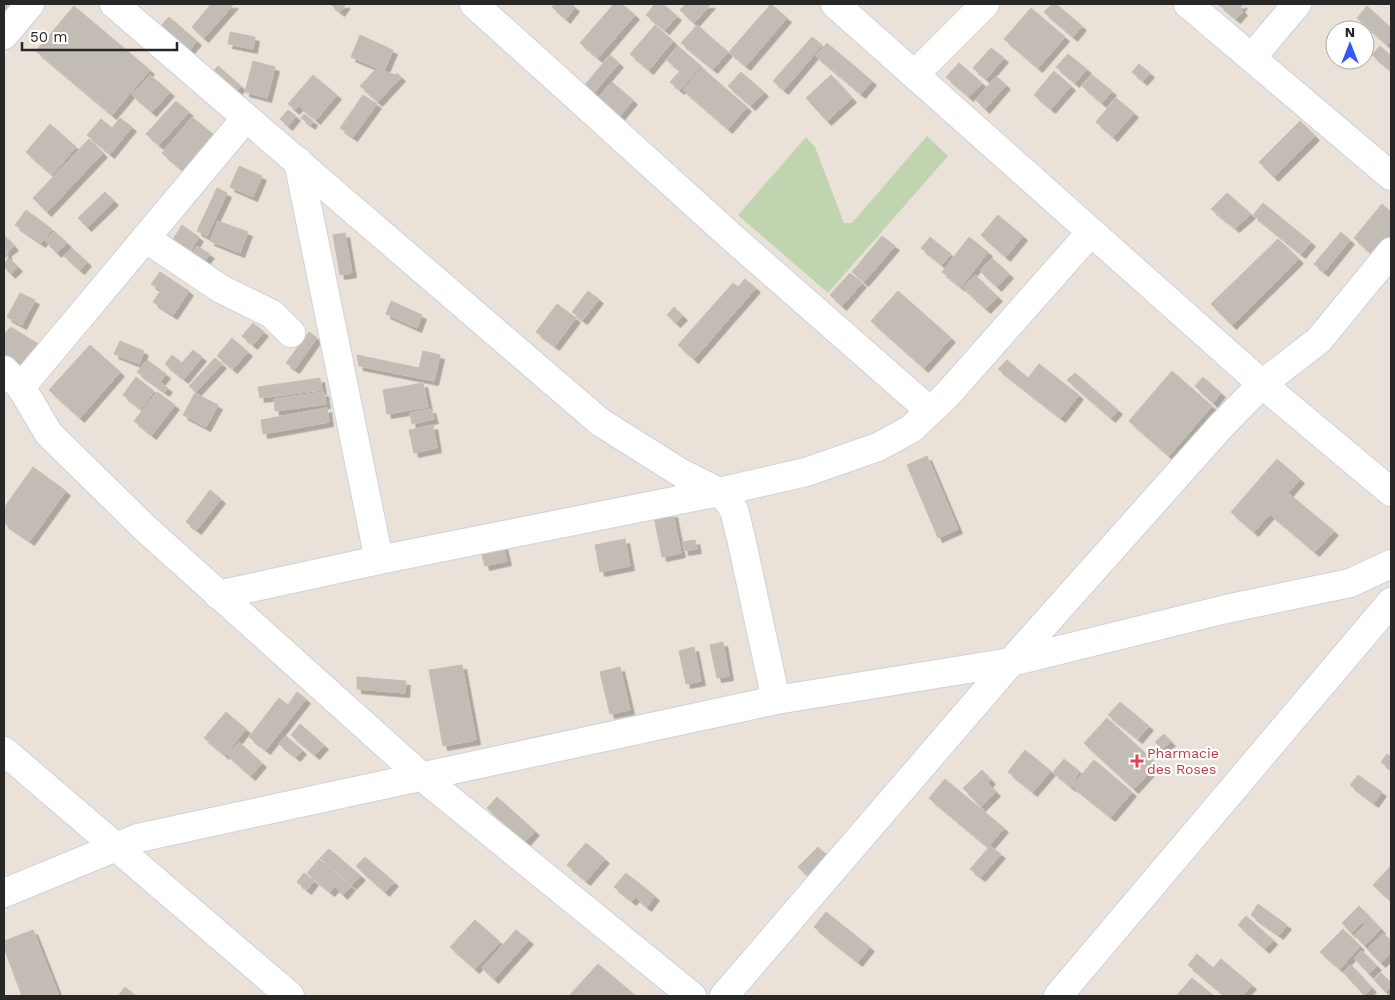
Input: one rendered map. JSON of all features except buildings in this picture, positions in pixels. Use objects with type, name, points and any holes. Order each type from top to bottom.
[{"type":"street","points":[[4,35],[30,4]]},
{"type":"street","points":[[114,4],[600,422],[681,473],[719,492],[734,510],[776,700]]},
{"type":"street","points":[[474,4],[735,240],[930,411]]},
{"type":"street","points":[[835,4],[1262,384],[1391,492]]},
{"type":"street","points":[[915,74],[985,4]]},
{"type":"street","points":[[1188,4],[1391,176]]},
{"type":"street","points":[[1252,57],[1298,4]]},
{"type":"street","points":[[246,118],[145,238],[12,379],[49,434],[146,529],[218,595],[421,776],[692,996]]},
{"type":"street","points":[[298,161],[379,560]]},
{"type":"street","points":[[218,595],[379,560],[719,492],[806,472],[878,447],[911,429],[930,411],[1091,232]]},
{"type":"street","points":[[145,238],[221,290],[272,314],[292,333]]},
{"type":"street","points":[[724,996],[1011,662],[1262,384],[1318,340],[1391,252]]},
{"type":"street","points":[[4,893],[138,838],[776,700],[1011,662],[1226,609],[1350,583],[1391,564]]},
{"type":"street","points":[[1058,996],[1391,602]]},
{"type":"street","points":[[4,751],[290,996]]},
{"type":"green space","points":[[927,136],[948,156],[828,293],[738,215],[806,137],[815,147],[844,223],[852,223]]},
{"type":"place","name":"Pharmacie des Roses","points":[[1137,761]]}]
